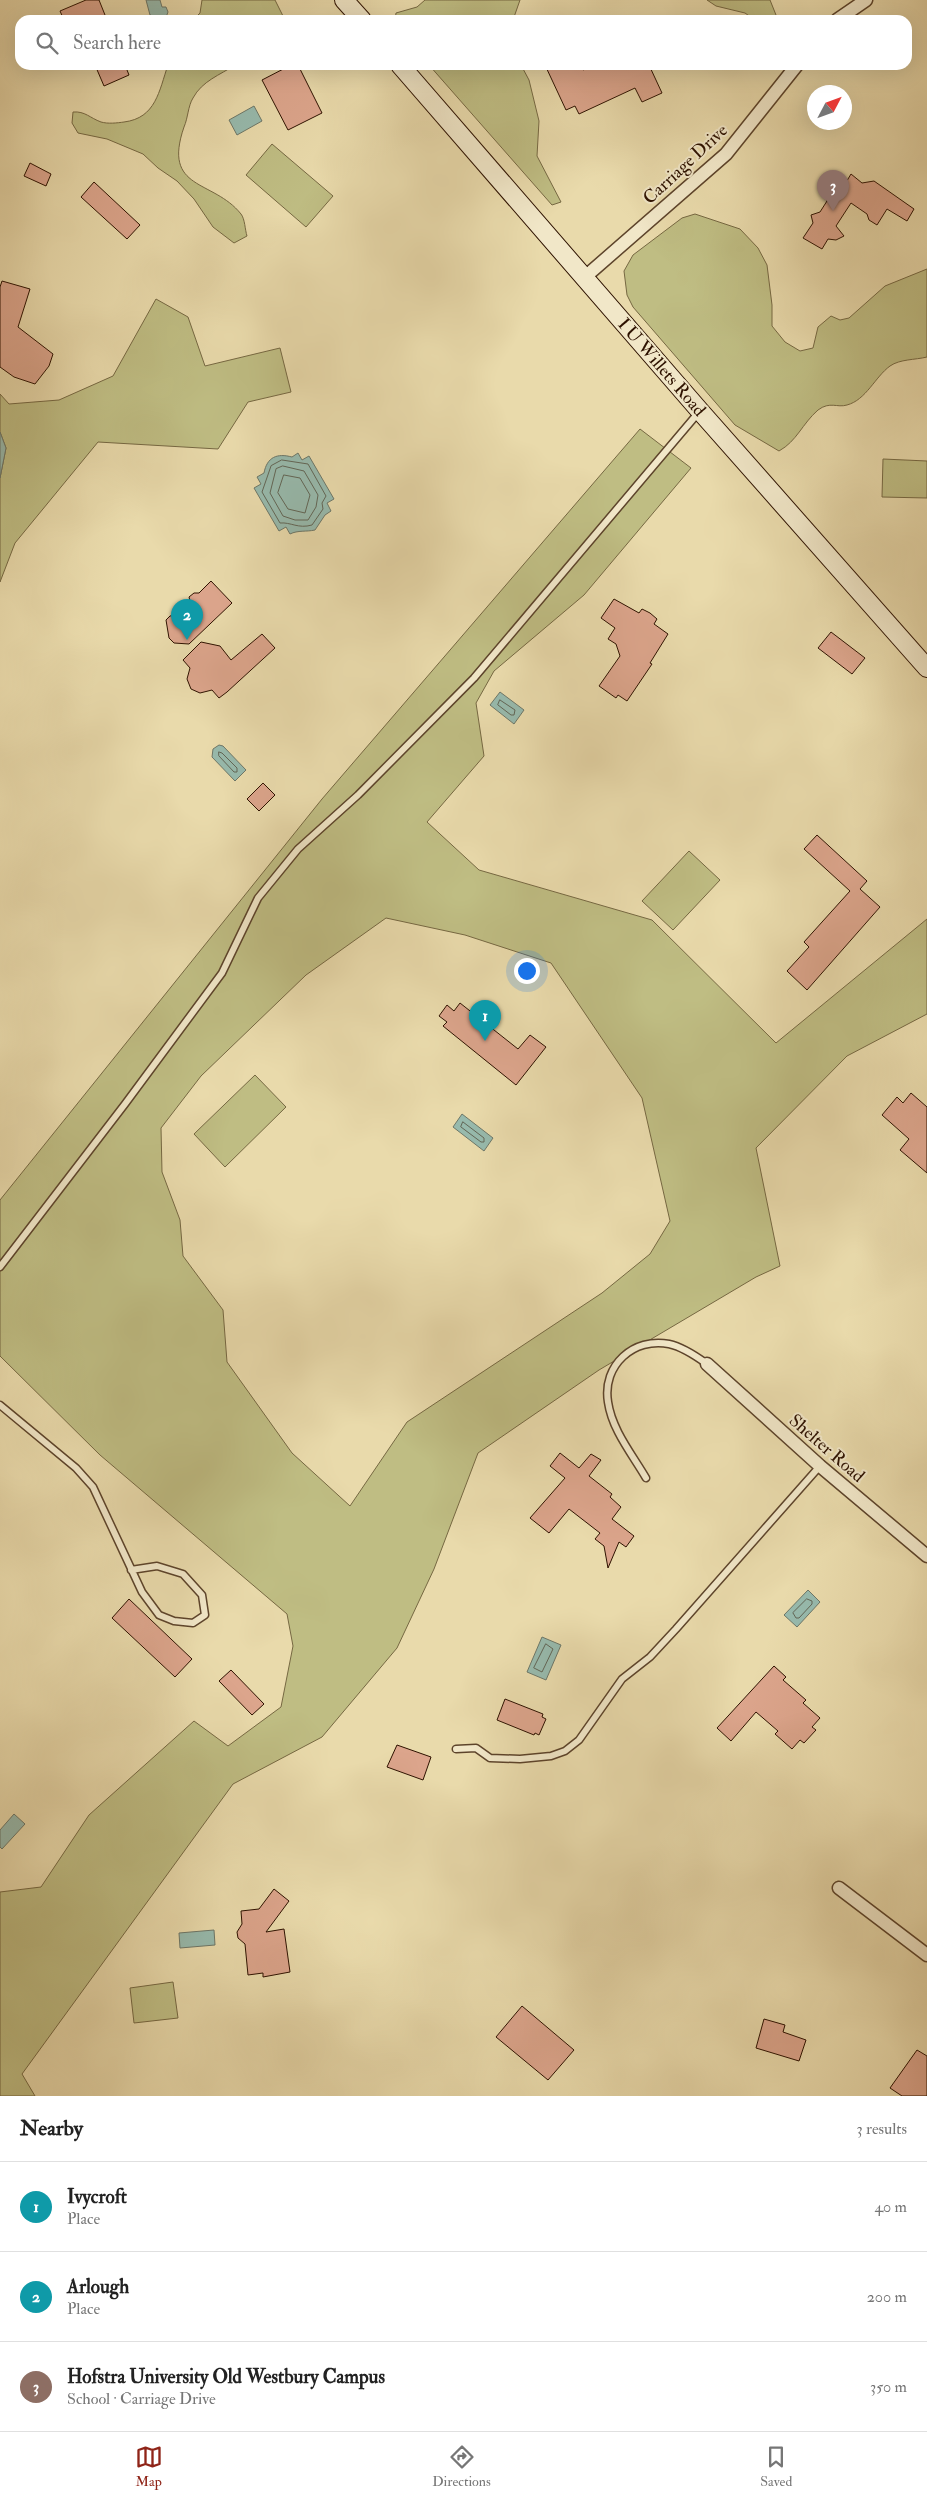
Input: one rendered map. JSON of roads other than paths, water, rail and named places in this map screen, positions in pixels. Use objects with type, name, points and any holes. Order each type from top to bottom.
[{"type":"street","points":[[344,0],[358,15]]},
{"type":"street","points":[[844,15],[866,0]]},
{"type":"street","name":"I U Willets Road","points":[[404,70],[700,411],[927,668]]},
{"type":"street","name":"Carriage Drive","points":[[585,277],[726,154],[792,70]]},
{"type":"street","name":"Shelter Road","points":[[707,1364],[820,1466],[927,1556]]},
{"type":"street","points":[[839,1888],[927,1955]]},
{"type":"lane","points":[[0,1267],[222,972],[258,898],[292,856],[358,795],[474,678],[700,411]]},
{"type":"lane","points":[[646,1478],[620,1435],[610,1413],[608,1400],[609,1382],[614,1367],[632,1348],[657,1343],[677,1346],[707,1364]]},
{"type":"lane","points":[[0,1405],[76,1468],[93,1487],[131,1570],[142,1592],[159,1616],[174,1621],[193,1623],[205,1615],[202,1596],[183,1574],[157,1566],[131,1570]]},
{"type":"lane","points":[[456,1749],[476,1748],[490,1758],[504,1760],[551,1756],[565,1751],[579,1740],[622,1679],[650,1657],[820,1466]]},
{"type":"water","points":[[146,0],[160,0],[162,7],[166,7],[168,12],[167,15],[150,15]]},
{"type":"water","points":[[254,106],[262,121],[237,135],[229,120]]},
{"type":"water","points":[[0,432],[6,448],[0,478]]},
{"type":"water","points":[[298,453],[302,460],[309,456],[334,499],[327,503],[331,511],[325,515],[315,530],[290,534],[286,527],[279,531],[254,488],[261,484],[257,477],[264,473],[270,460],[277,456],[292,457]]},
{"type":"water","points":[[500,692],[524,710],[514,724],[490,705]]},
{"type":"water","points":[[219,745],[223,746],[246,770],[235,781],[212,757],[213,749]]},
{"type":"water","points":[[462,1114],[493,1138],[484,1151],[453,1127]]},
{"type":"water","points":[[808,1590],[820,1602],[797,1627],[784,1615]]},
{"type":"water","points":[[542,1637],[561,1645],[546,1680],[527,1672]]},
{"type":"water","points":[[14,1814],[25,1824],[2,1849],[0,1847],[0,1830]]},
{"type":"water","points":[[214,1930],[215,1945],[180,1948],[179,1933]]},
{"type":"place","name":"Hofstra University Old Westbury Campus","points":[[833,211]]},
{"type":"place","name":"Arlough","points":[[187,640]]},
{"type":"place","name":"Ivycroft","points":[[485,1041]]}]
